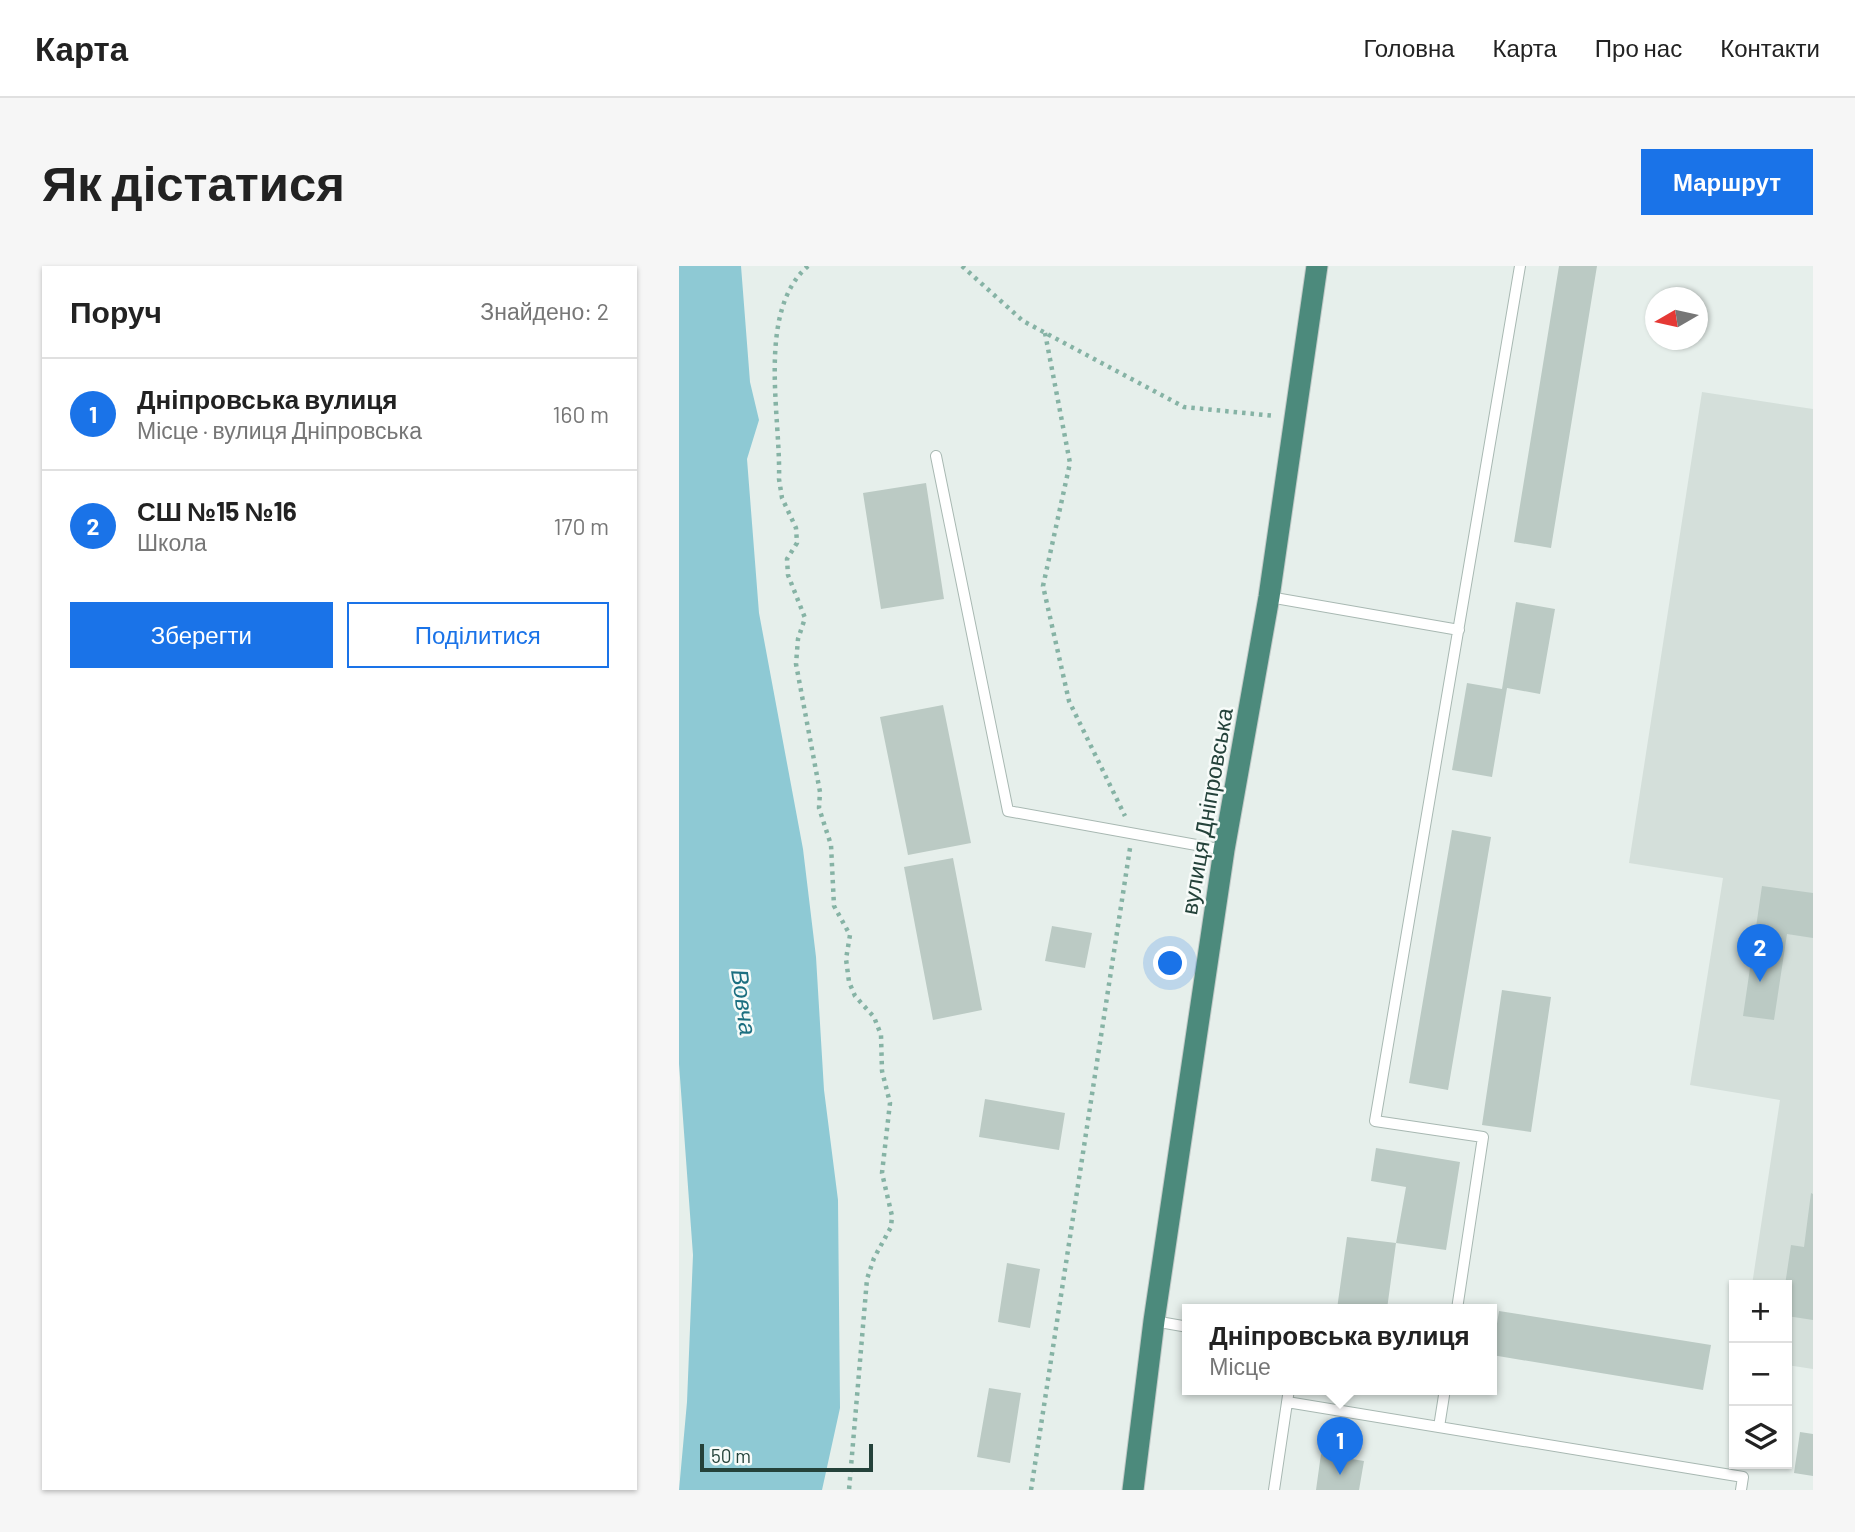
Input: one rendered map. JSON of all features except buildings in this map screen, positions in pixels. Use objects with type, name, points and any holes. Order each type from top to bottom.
[{"type":"highway","name":"вулиця Дніпровська","points":[[1133,1490],[1154,1321],[1224,850],[1269,597],[1317,266]]},
{"type":"lane","points":[[1458,1304],[1483,1137],[1375,1121],[1520,266]]},
{"type":"lane","points":[[936,456],[1008,811],[1224,850]]},
{"type":"lane","points":[[1269,597],[1459,630]]},
{"type":"lane","points":[[1154,1321],[1182,1325]]},
{"type":"lane","points":[[1274,1490],[1288,1395]]},
{"type":"lane","points":[[1439,1427],[1444,1395]]},
{"type":"lane","points":[[1287,1402],[1743,1477],[1741,1490]]},
{"type":"path","points":[[808,266],[793,282],[777,320],[779,479],[782,498],[796,528],[797,543],[787,559],[788,575],[805,618],[798,639],[796,664],[820,792],[819,808],[831,845],[834,906],[849,929],[846,960],[849,982],[855,996],[874,1017],[881,1035],[882,1071],[890,1103],[882,1173],[892,1216],[891,1227],[874,1258],[867,1279],[849,1490]]},
{"type":"path","points":[[962,266],[1023,321],[1184,407],[1295,418]]},
{"type":"path","points":[[1031,1490],[1133,833],[1069,701],[1043,586],[1070,463],[1045,333]]},
{"type":"shaded area","points":[[1702,392],[1813,409],[1813,1369],[1792,1366],[1792,1280],[1753,1280],[1780,1100],[1690,1085],[1723,878],[1629,863]]},
{"type":"water","name":"Вовча","points":[[679,266],[741,266],[750,382],[759,420],[747,459],[759,613],[803,849],[816,957],[824,1090],[838,1200],[840,1408],[822,1490],[679,1490],[687,1402],[693,1255],[679,1064]]},
{"type":"place","name":"СШ №15 №16","points":[[1760,982]]},
{"type":"place","name":"Дніпровська вулиця","points":[[1340,1475]]}]
